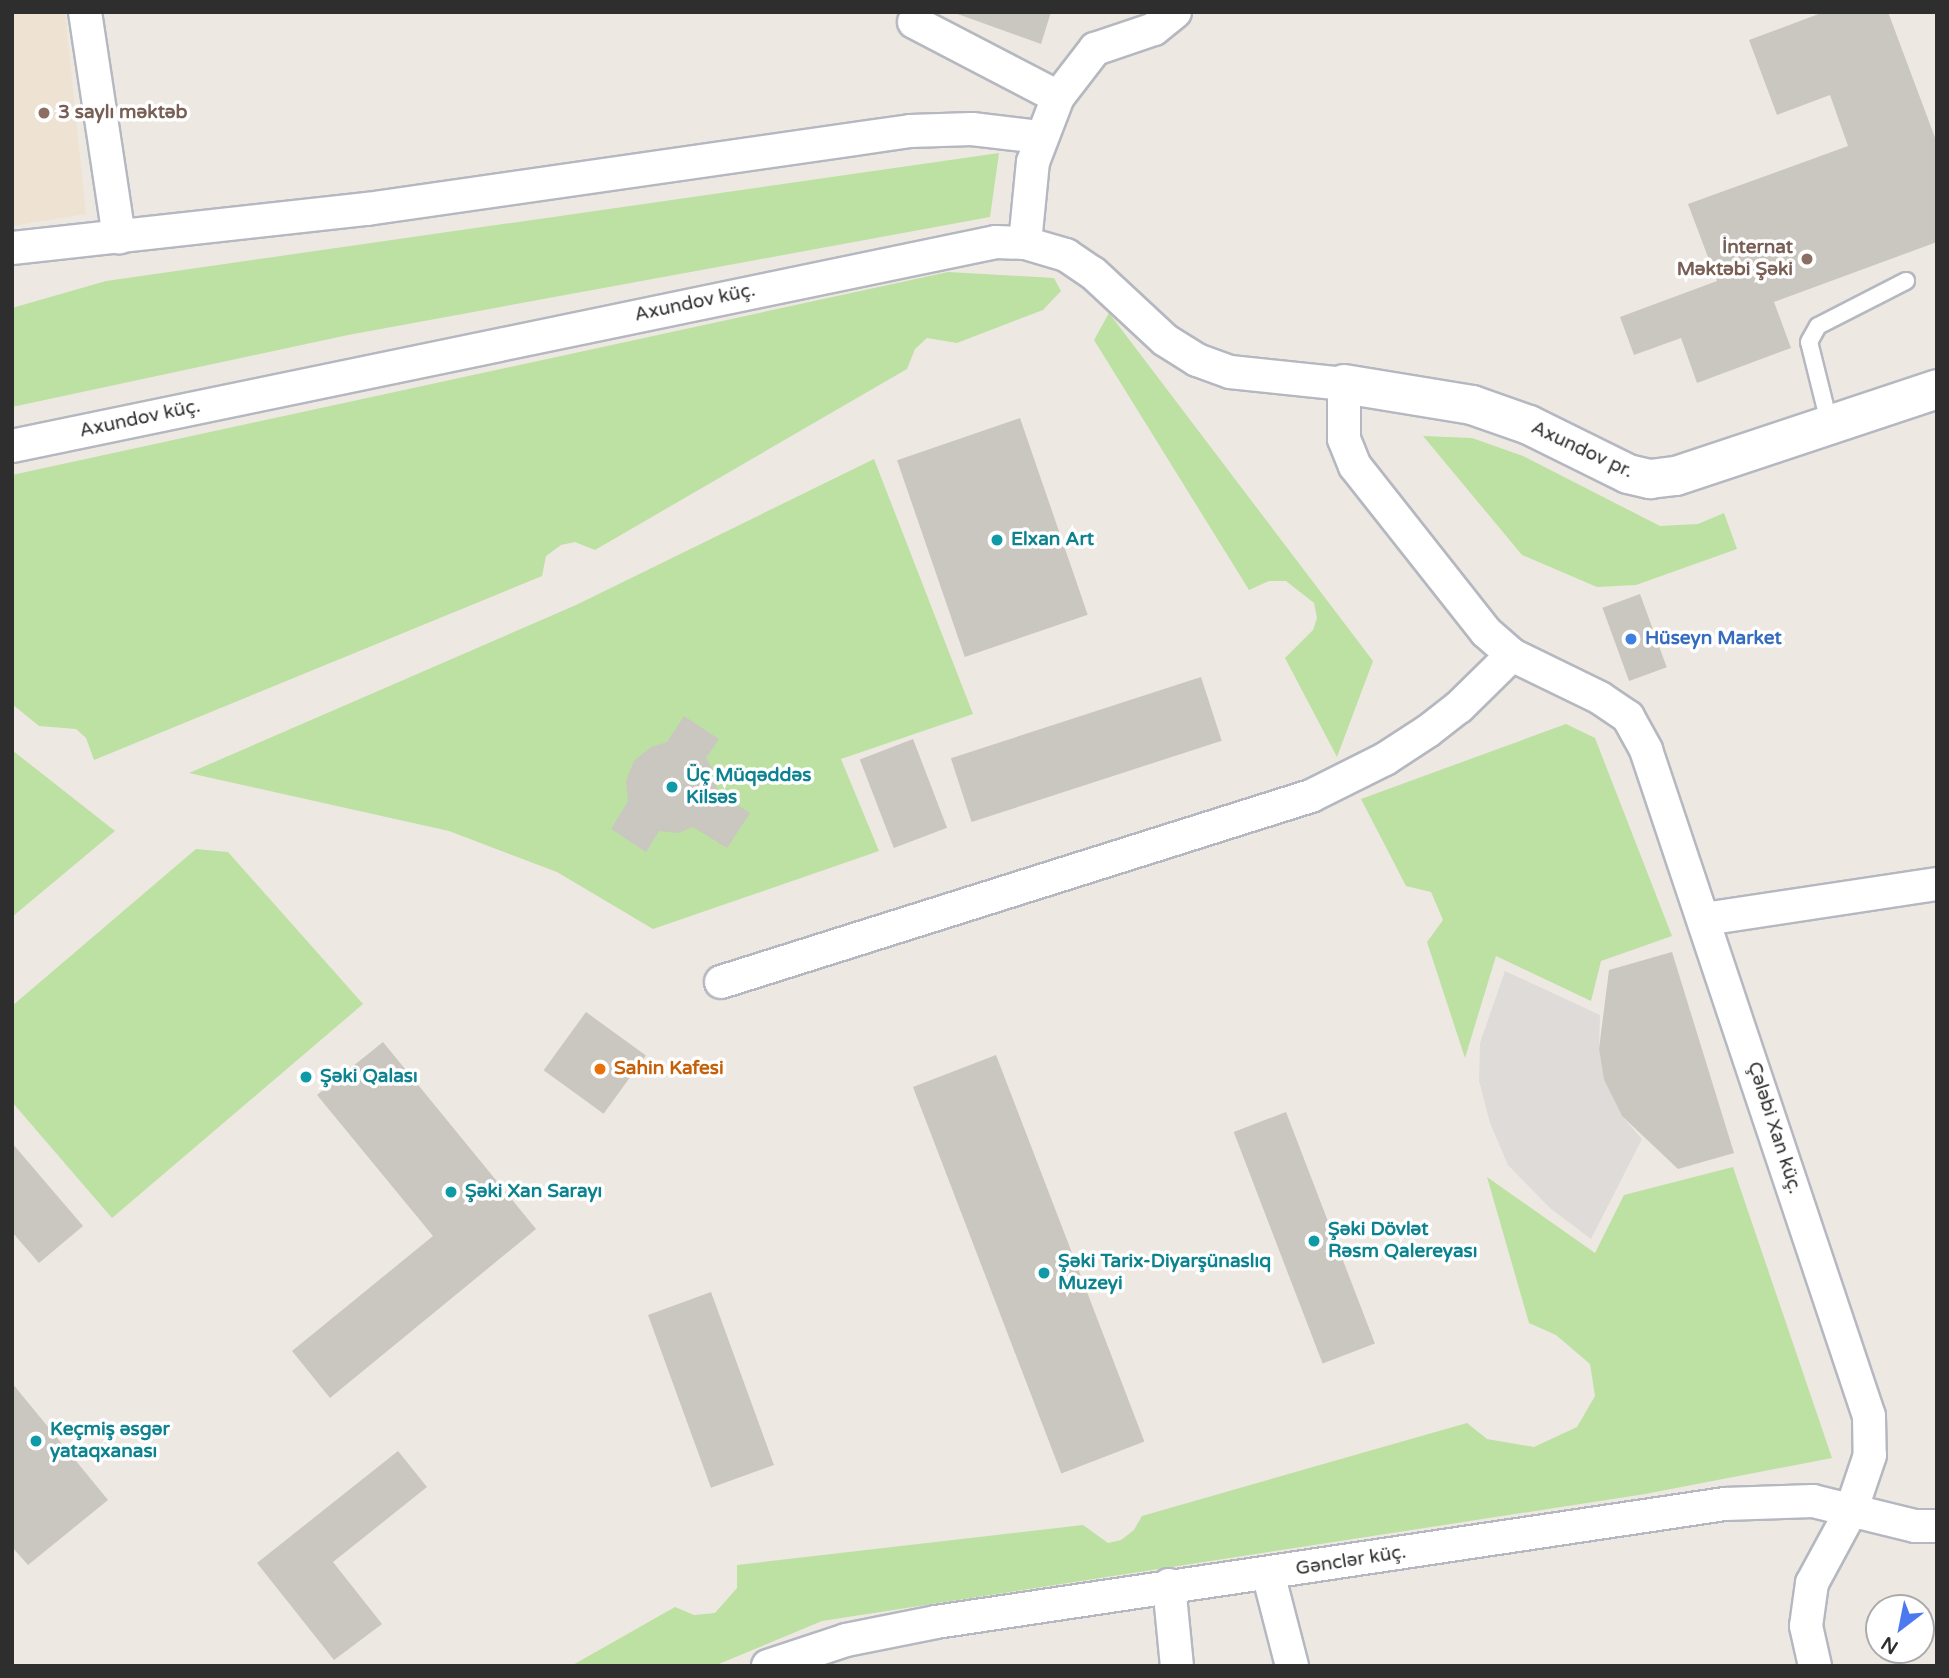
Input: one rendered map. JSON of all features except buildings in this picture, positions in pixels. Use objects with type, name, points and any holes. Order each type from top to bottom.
[{"type":"street","points":[[85,12],[119,237]]},
{"type":"street","points":[[1025,243],[1039,136],[1058,97],[1096,49],[1154,29],[1175,12]]},
{"type":"street","points":[[914,22],[1058,97]]},
{"type":"street","points":[[12,248],[367,209],[909,131],[972,129],[1039,136]]},
{"type":"street","name":"Axundov küç.","points":[[12,446],[972,245],[1025,243],[1066,255],[1093,273],[1165,340],[1197,360],[1230,372],[1344,384]]},
{"type":"street","name":"Axundov pr.","points":[[1344,384],[1472,405],[1529,425],[1628,474],[1650,478],[1676,476],[1829,422],[1937,389]]},
{"type":"street","name":"Çələbi Xan küç.","points":[[1344,384],[1340,410],[1344,439],[1355,466],[1486,632],[1512,655],[1600,698],[1628,717],[1646,750],[1705,919],[1869,1416],[1870,1455],[1851,1511],[1812,1583],[1806,1626],[1815,1666]]},
{"type":"street","points":[[721,982],[1311,796],[1385,759],[1428,730],[1478,690],[1512,655]]},
{"type":"street","points":[[1705,919],[1937,884]]},
{"type":"street","name":"Gənclər küç.","points":[[768,1666],[849,1653],[1169,1585],[1268,1573],[1725,1504],[1801,1501],[1937,1526]]},
{"type":"street","points":[[1268,1573],[1292,1666]]},
{"type":"street","points":[[1169,1585],[1177,1666]]},
{"type":"lane","points":[[1829,422],[1809,342],[1818,326],[1906,281]]},
{"type":"shaded area","name":"3 saylı məktəb","points":[[12,12],[65,12],[86,214],[12,226]]},
{"type":"shaded area","points":[[1505,971],[1600,1015],[1599,1049],[1604,1080],[1622,1116],[1642,1139],[1591,1239],[1550,1208],[1508,1165],[1490,1123],[1479,1081],[1480,1043]]},
{"type":"green space","points":[[999,153],[990,217],[348,335],[12,407],[12,308],[106,281]]},
{"type":"green space","points":[[948,272],[1054,278],[1061,291],[1043,310],[957,343],[927,338],[915,349],[907,369],[595,550],[575,542],[561,545],[546,556],[542,576],[94,760],[86,738],[76,729],[39,726],[12,704],[12,475]]},
{"type":"green space","points":[[1109,313],[1373,661],[1337,757],[1285,658],[1313,630],[1317,618],[1314,603],[1286,581],[1269,581],[1249,590],[1094,340]]},
{"type":"green space","points":[[1423,436],[1472,438],[1523,456],[1660,526],[1698,524],[1724,513],[1737,549],[1636,585],[1597,587],[1522,555]]},
{"type":"green space","points":[[874,459],[973,714],[841,759],[879,851],[653,929],[557,872],[449,831],[189,773],[576,605]]},
{"type":"green space","points":[[1566,724],[1595,738],[1672,936],[1601,961],[1591,1001],[1496,956],[1465,1058],[1427,942],[1443,920],[1431,892],[1406,886],[1361,799]]},
{"type":"green space","points":[[12,750],[115,831],[12,917]]},
{"type":"green space","points":[[196,849],[228,852],[363,1004],[112,1218],[12,1102],[12,1006]]},
{"type":"green space","points":[[1733,1167],[1832,1458],[1645,1494],[822,1621],[714,1666],[571,1666],[675,1607],[694,1615],[715,1613],[737,1588],[737,1565],[1083,1525],[1108,1543],[1121,1540],[1134,1530],[1142,1516],[1467,1423],[1487,1439],[1534,1447],[1577,1427],[1595,1396],[1590,1364],[1556,1335],[1529,1323],[1487,1177],[1595,1253],[1624,1195]]},
{"type":"place","name":"3 saylı məktəb","points":[[44,113]]},
{"type":"place","name":"İnternat Məktəbi Şəki","points":[[1807,259]]},
{"type":"place","name":"Elxan Art","points":[[997,540]]},
{"type":"place","name":"Hüseyn Market","points":[[1631,639]]},
{"type":"place","name":"Üç Müqəddəs Kilsəs","points":[[672,787]]},
{"type":"place","name":"Sahin Kafesi","points":[[600,1069]]},
{"type":"place","name":"Şəki Qalası","points":[[306,1077]]},
{"type":"place","name":"Şəki Xan Sarayı","points":[[451,1192]]},
{"type":"place","name":"Şəki Dövlət Rəsm Qalereyası","points":[[1314,1241]]},
{"type":"place","name":"Şəki Tarix-Diyarşünaslıq Muzeyi","points":[[1044,1273]]},
{"type":"place","name":"Keçmiş əsgər yataqxanası","points":[[36,1441]]}]
